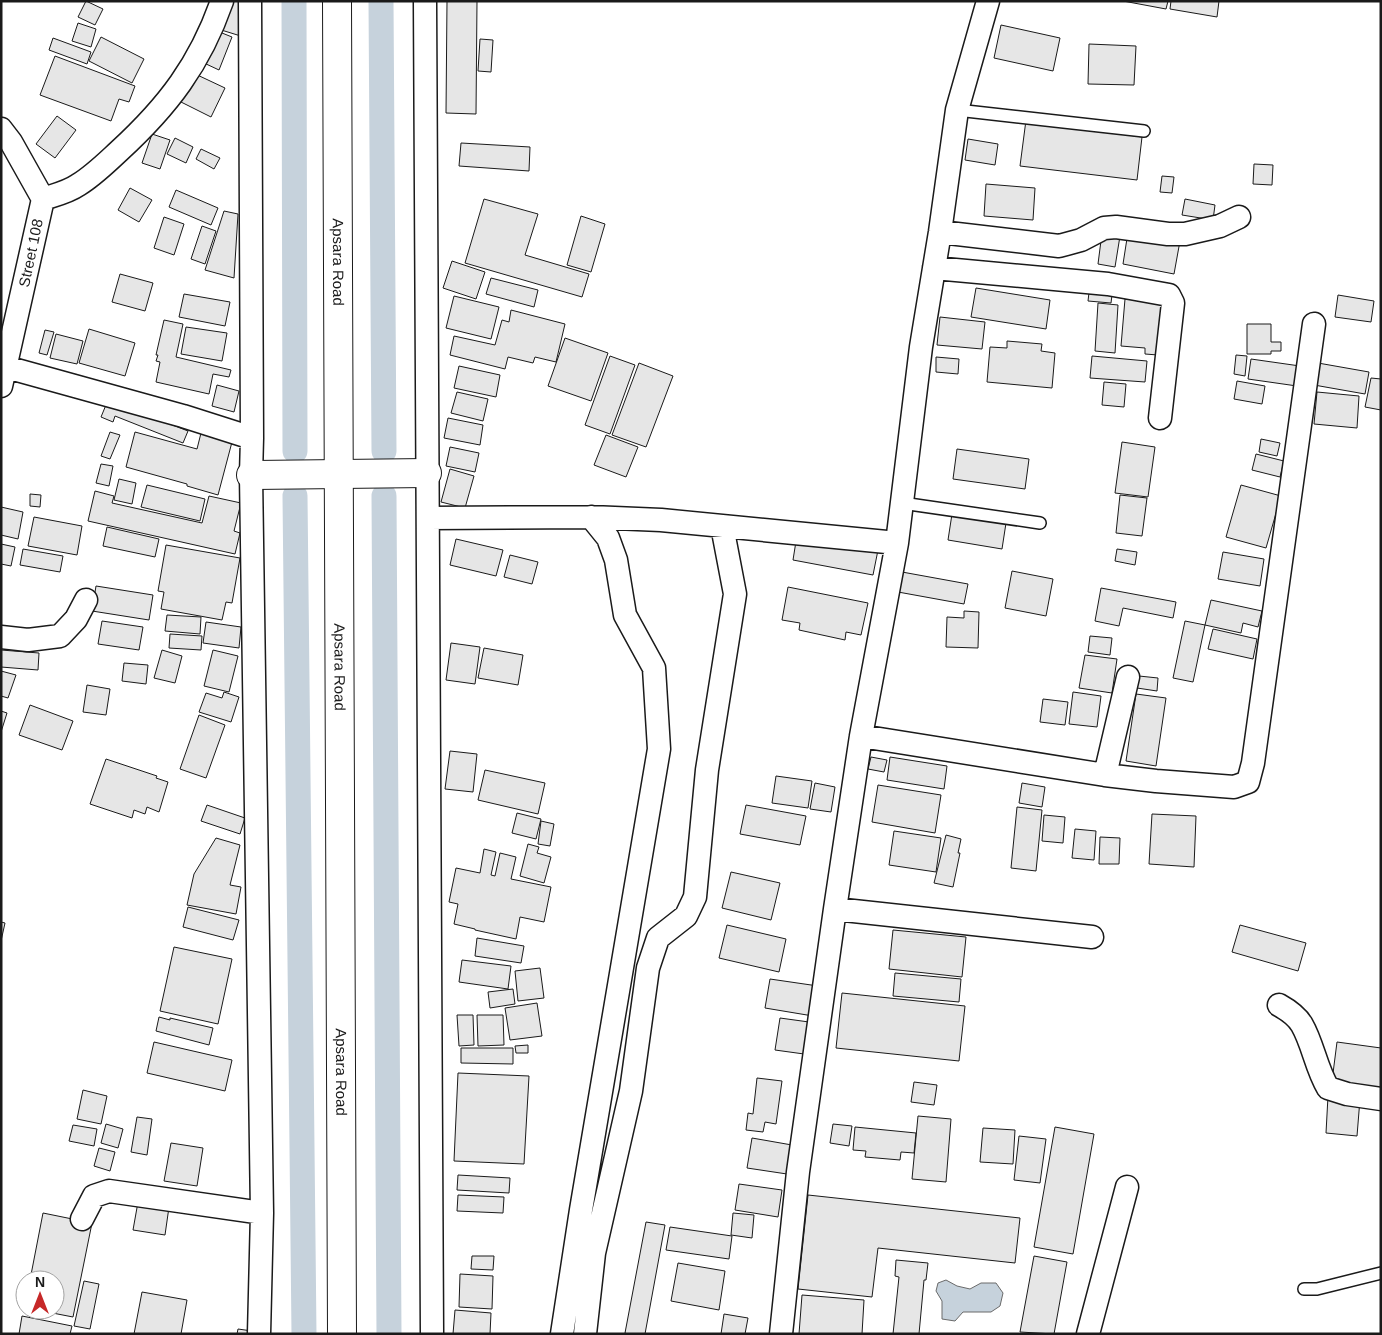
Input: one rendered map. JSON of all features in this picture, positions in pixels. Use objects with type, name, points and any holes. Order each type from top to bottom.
[{"type":"main road","name":"Apsara Road","points":[[337,1],[342,1334]]},
{"type":"main road","points":[[251,474],[427,473]]},
{"type":"street","points":[[43,199],[77,186],[95,173],[164,106],[188,73],[212,29],[222,1]]},
{"type":"street","points":[[250,1],[251,474],[262,1213],[260,1334]]},
{"type":"street","points":[[425,1],[432,1334]]},
{"type":"street","points":[[781,1334],[798,1172],[835,909],[861,736],[897,543],[921,347],[940,232],[957,110],[988,1]]},
{"type":"street","name":"Street 108","points":[[1,129],[11,142],[43,199],[8,326],[4,376]]},
{"type":"street","points":[[940,232],[1059,246],[1081,240],[1104,228],[1116,227],[1168,234],[1185,234],[1220,226],[1239,217]]},
{"type":"street","points":[[934,268],[1108,284],[1169,295],[1173,303],[1160,418]]},
{"type":"street","points":[[861,736],[1105,775],[1234,787],[1248,782],[1253,764],[1314,324]]},
{"type":"street","points":[[4,376],[183,416],[252,438]]},
{"type":"street","points":[[428,518],[591,516],[661,520],[897,543]]},
{"type":"street","points":[[562,1334],[581,1210],[660,749],[654,668],[625,615],[616,560],[608,538],[591,516]]},
{"type":"street","points":[[585,1334],[594,1254],[631,1091],[648,968],[658,938],[686,916],[695,897],[707,770],[735,594],[722,526]]},
{"type":"street","points":[[1,637],[28,640],[60,636],[76,619],[86,600]]},
{"type":"street","points":[[1105,775],[1128,677]]},
{"type":"street","points":[[835,909],[1092,937]]},
{"type":"street","points":[[1279,1005],[1292,1012],[1302,1025],[1322,1078],[1328,1088],[1347,1094],[1381,1099]]},
{"type":"street","points":[[1088,1334],[1127,1187]]},
{"type":"street","points":[[82,1219],[94,1196],[109,1191],[262,1213]]},
{"type":"lane","points":[[957,110],[1144,131]]},
{"type":"lane","points":[[902,503],[1040,523]]},
{"type":"lane","points":[[1304,1288],[1317,1289],[1381,1273]]},
{"type":"shaded area","points":[[946,1280],[957,1286],[970,1289],[981,1283],[996,1283],[1003,1293],[1000,1306],[991,1312],[963,1312],[955,1321],[942,1319],[942,1301],[936,1291],[938,1283]]},
{"type":"building","points":[[86,1],[103,9],[95,25],[78,17]]},
{"type":"building","points":[[231,1],[244,1],[244,37],[218,29]]},
{"type":"building","points":[[447,1],[477,1],[476,114],[446,113]]},
{"type":"building","points":[[1123,1],[1168,1],[1166,9]]},
{"type":"building","points":[[1171,1],[1219,1],[1217,17],[1170,9]]},
{"type":"building","points":[[78,23],[96,29],[91,47],[72,41]]},
{"type":"building","points":[[1001,25],[1060,38],[1053,71],[994,58]]},
{"type":"building","points":[[217,31],[232,37],[219,70],[204,63]]},
{"type":"building","points":[[101,37],[144,59],[132,83],[89,61]]},
{"type":"building","points":[[53,38],[91,52],[87,64],[49,50]]},
{"type":"building","points":[[480,39],[493,40],[491,72],[478,71]]},
{"type":"building","points":[[1089,44],[1136,46],[1134,85],[1088,84]]},
{"type":"building","points":[[55,56],[135,86],[129,102],[119,99],[111,121],[40,95]]},
{"type":"building","points":[[191,72],[225,88],[211,117],[177,100]]},
{"type":"building","points":[[57,116],[76,130],[55,158],[36,144]]},
{"type":"building","points":[[1026,120],[1142,137],[1137,180],[1020,166]]},
{"type":"building","points":[[152,134],[170,140],[160,169],[142,163]]},
{"type":"building","points":[[175,138],[193,147],[186,163],[167,154]]},
{"type":"building","points":[[968,139],[998,144],[995,165],[965,160]]},
{"type":"building","points":[[461,143],[530,147],[529,171],[459,166]]},
{"type":"building","points":[[201,149],[220,158],[214,169],[196,159]]},
{"type":"building","points":[[1254,164],[1273,165],[1272,185],[1253,184]]},
{"type":"building","points":[[1162,176],[1174,177],[1172,193],[1160,192]]},
{"type":"building","points":[[986,184],[1035,188],[1033,220],[984,216]]},
{"type":"building","points":[[130,188],[152,200],[139,222],[118,210]]},
{"type":"building","points":[[176,190],[218,208],[211,225],[169,207]]},
{"type":"building","points":[[484,199],[538,214],[525,255],[589,274],[582,297],[465,263]]},
{"type":"building","points":[[1185,199],[1215,205],[1213,220],[1182,215]]},
{"type":"building","points":[[224,211],[238,214],[234,278],[205,270]]},
{"type":"building","points":[[581,216],[605,224],[591,272],[567,265]]},
{"type":"building","points":[[164,217],[184,224],[174,255],[154,248]]},
{"type":"building","points":[[202,226],[216,231],[205,264],[191,259]]},
{"type":"building","points":[[1128,232],[1180,241],[1174,274],[1123,264]]},
{"type":"building","points":[[1102,233],[1120,236],[1115,267],[1098,264]]},
{"type":"building","points":[[452,261],[485,272],[476,299],[443,288]]},
{"type":"building","points":[[120,274],[153,283],[145,311],[112,302]]},
{"type":"building","points":[[491,278],[538,290],[534,307],[486,294]]},
{"type":"building","points":[[1090,284],[1113,287],[1111,303],[1088,301]]},
{"type":"building","points":[[976,288],[1050,300],[1046,329],[971,317]]},
{"type":"building","points":[[184,294],[230,302],[225,326],[179,317]]},
{"type":"building","points":[[1338,295],[1374,301],[1371,322],[1335,317]]},
{"type":"building","points":[[454,296],[499,307],[491,339],[446,328]]},
{"type":"building","points":[[1125,299],[1162,302],[1158,355],[1145,354],[1145,348],[1121,346]]},
{"type":"building","points":[[1098,303],[1118,305],[1115,353],[1095,351]]},
{"type":"building","points":[[511,310],[565,324],[556,362],[535,357],[533,363],[508,357],[505,369],[450,355],[454,336],[495,345],[502,320],[509,322]]},
{"type":"building","points":[[940,317],[985,322],[982,349],[937,345]]},
{"type":"building","points":[[164,320],[183,324],[176,357],[231,370],[229,377],[213,374],[209,394],[156,382],[160,362],[156,361],[158,355],[156,355]]},
{"type":"building","points":[[1247,324],[1271,324],[1271,342],[1281,342],[1281,351],[1271,351],[1271,354],[1247,354]]},
{"type":"building","points":[[186,327],[227,333],[222,361],[181,354]]},
{"type":"building","points":[[89,329],[135,343],[125,376],[79,363]]},
{"type":"building","points":[[45,330],[54,332],[47,355],[39,353]]},
{"type":"building","points":[[56,334],[83,341],[77,364],[50,358]]},
{"type":"building","points":[[565,338],[608,353],[591,401],[548,386]]},
{"type":"building","points":[[1007,341],[1042,344],[1041,351],[1055,353],[1052,388],[987,382],[990,347],[1007,348]]},
{"type":"building","points":[[1236,355],[1247,356],[1245,376],[1234,374]]},
{"type":"building","points":[[610,356],[635,365],[610,434],[585,425]]},
{"type":"building","points":[[1092,356],[1147,361],[1145,382],[1090,378]]},
{"type":"building","points":[[936,357],[959,359],[958,374],[936,372]]},
{"type":"building","points":[[1251,359],[1300,366],[1297,386],[1248,379]]},
{"type":"building","points":[[639,363],[673,376],[646,447],[612,435]]},
{"type":"building","points":[[1318,363],[1369,372],[1365,394],[1314,385]]},
{"type":"building","points":[[459,366],[500,375],[496,397],[454,388]]},
{"type":"building","points":[[1371,378],[1381,379],[1381,410],[1365,407]]},
{"type":"building","points":[[1237,381],[1265,386],[1262,404],[1234,399]]},
{"type":"building","points":[[1104,382],[1126,384],[1124,407],[1102,405]]},
{"type":"building","points":[[217,385],[239,391],[234,412],[212,406]]},
{"type":"building","points":[[457,392],[488,399],[483,421],[451,413]]},
{"type":"building","points":[[1317,392],[1359,396],[1357,428],[1314,424]]},
{"type":"building","points":[[108,400],[188,431],[183,443],[115,416],[113,422],[101,417]]},
{"type":"building","points":[[448,418],[483,425],[480,445],[444,438]]},
{"type":"building","points":[[110,432],[120,435],[110,459],[101,456]]},
{"type":"building","points":[[135,432],[197,449],[201,433],[232,442],[218,495],[126,467]]},
{"type":"building","points":[[606,435],[638,447],[626,477],[594,465]]},
{"type":"building","points":[[1261,439],[1280,443],[1277,456],[1259,452]]},
{"type":"building","points":[[1122,442],[1155,447],[1148,497],[1115,493]]},
{"type":"building","points":[[450,447],[479,453],[475,472],[446,466]]},
{"type":"building","points":[[957,449],[1029,459],[1025,489],[953,479]]},
{"type":"building","points":[[1256,454],[1284,461],[1280,477],[1252,470]]},
{"type":"building","points":[[101,464],[113,466],[109,486],[96,483]]},
{"type":"building","points":[[450,469],[474,476],[465,508],[441,502]]},
{"type":"building","points":[[119,479],[136,483],[132,504],[114,500]]},
{"type":"building","points":[[147,485],[205,499],[200,521],[141,507]]},
{"type":"building","points":[[1241,485],[1281,496],[1266,548],[1226,537]]},
{"type":"building","points":[[95,491],[114,496],[112,503],[202,523],[209,496],[241,503],[234,531],[240,533],[235,554],[88,521]]},
{"type":"building","points":[[30,494],[41,495],[40,507],[30,506]]},
{"type":"building","points":[[1120,495],[1147,498],[1142,536],[1116,533]]},
{"type":"building","points":[[1,507],[23,512],[18,539],[1,535]]},
{"type":"building","points":[[952,514],[1006,523],[1002,549],[948,540]]},
{"type":"building","points":[[34,517],[82,526],[77,555],[28,546]]},
{"type":"building","points":[[107,527],[159,539],[155,557],[103,546]]},
{"type":"building","points":[[797,535],[878,550],[873,575],[793,560]]},
{"type":"building","points":[[456,539],[503,550],[496,576],[450,565]]},
{"type":"building","points":[[1,544],[15,547],[11,566],[1,564]]},
{"type":"building","points":[[166,545],[240,558],[232,603],[226,602],[222,620],[161,609],[164,592],[158,591]]},
{"type":"building","points":[[23,549],[63,556],[60,572],[20,565]]},
{"type":"building","points":[[1117,549],[1137,552],[1135,565],[1115,561]]},
{"type":"building","points":[[1223,552],[1264,559],[1260,586],[1218,579]]},
{"type":"building","points":[[510,555],[538,562],[532,584],[504,577]]},
{"type":"building","points":[[1012,571],[1053,579],[1046,616],[1005,608]]},
{"type":"building","points":[[902,572],[968,584],[964,604],[898,592]]},
{"type":"building","points":[[96,586],[153,595],[149,620],[92,611]]},
{"type":"building","points":[[788,587],[868,603],[861,635],[846,632],[845,640],[799,630],[800,623],[782,620]]},
{"type":"building","points":[[1101,588],[1176,602],[1173,618],[1123,608],[1119,626],[1095,621]]},
{"type":"building","points":[[1211,600],[1262,611],[1258,627],[1243,623],[1241,633],[1205,625]]},
{"type":"building","points":[[964,611],[979,612],[978,648],[946,647],[947,617],[964,618]]},
{"type":"building","points":[[167,615],[201,617],[200,634],[165,631]]},
{"type":"building","points":[[102,621],[143,627],[139,650],[98,644]]},
{"type":"building","points":[[1185,621],[1205,625],[1193,682],[1173,678]]},
{"type":"building","points":[[206,622],[241,627],[239,648],[203,643]]},
{"type":"building","points":[[1213,629],[1257,639],[1253,659],[1208,649]]},
{"type":"building","points":[[170,634],[202,636],[201,650],[169,648]]},
{"type":"building","points":[[1090,636],[1112,638],[1110,655],[1088,652]]},
{"type":"building","points":[[451,643],[480,647],[475,684],[446,680]]},
{"type":"building","points":[[484,648],[523,655],[518,685],[478,678]]},
{"type":"building","points":[[1,650],[39,653],[38,670],[1,667]]},
{"type":"building","points":[[162,650],[182,656],[175,683],[154,678]]},
{"type":"building","points":[[213,650],[238,656],[229,692],[204,686]]},
{"type":"building","points":[[1085,655],[1117,659],[1112,693],[1079,688]]},
{"type":"building","points":[[124,663],[148,665],[146,684],[122,681]]},
{"type":"building","points":[[1,671],[16,675],[8,698],[1,696]]},
{"type":"building","points":[[1139,676],[1158,678],[1157,691],[1137,688]]},
{"type":"building","points":[[87,685],[110,689],[106,715],[83,712]]},
{"type":"building","points":[[224,692],[239,697],[231,722],[199,712],[206,693],[222,698]]},
{"type":"building","points":[[1073,692],[1101,696],[1097,727],[1069,724]]},
{"type":"building","points":[[1136,694],[1166,698],[1156,766],[1126,761]]},
{"type":"building","points":[[1043,699],[1068,702],[1065,725],[1040,722]]},
{"type":"building","points":[[30,705],[73,721],[62,750],[19,735]]},
{"type":"building","points":[[1,711],[7,713],[1,732]]},
{"type":"building","points":[[199,715],[225,725],[206,778],[180,769]]},
{"type":"building","points":[[450,751],[477,754],[473,792],[445,789]]},
{"type":"building","points":[[871,757],[887,760],[884,772],[868,769]]},
{"type":"building","points":[[890,757],[947,766],[944,789],[887,780]]},
{"type":"building","points":[[106,759],[157,776],[156,778],[168,782],[159,812],[147,807],[145,814],[134,810],[132,818],[90,804]]},
{"type":"building","points":[[485,770],[545,783],[538,814],[478,800]]},
{"type":"building","points":[[776,776],[812,781],[808,808],[772,803]]},
{"type":"building","points":[[815,783],[835,787],[831,812],[810,809]]},
{"type":"building","points":[[1022,783],[1045,787],[1042,807],[1019,803]]},
{"type":"building","points":[[878,785],[941,795],[935,833],[872,822]]},
{"type":"building","points":[[207,805],[245,818],[240,834],[201,821]]},
{"type":"building","points":[[746,805],[806,816],[800,845],[740,834]]},
{"type":"building","points":[[1017,807],[1042,810],[1036,871],[1011,868]]},
{"type":"building","points":[[517,813],[541,819],[536,839],[512,833]]},
{"type":"building","points":[[1152,814],[1196,816],[1194,867],[1149,864]]},
{"type":"building","points":[[1044,815],[1065,817],[1063,843],[1042,841]]},
{"type":"building","points":[[541,821],[554,824],[550,846],[538,844]]},
{"type":"building","points":[[1075,829],[1096,831],[1094,860],[1072,858]]},
{"type":"building","points":[[894,831],[941,838],[936,872],[889,865]]},
{"type":"building","points":[[946,835],[961,839],[953,887],[934,883]]},
{"type":"building","points":[[1100,837],[1120,838],[1119,864],[1099,864]]},
{"type":"building","points":[[216,838],[240,845],[230,885],[241,887],[236,914],[187,905],[194,874]]},
{"type":"building","points":[[528,844],[539,847],[537,853],[551,857],[544,883],[520,876]]},
{"type":"building","points":[[484,849],[496,852],[491,875],[495,876],[500,853],[516,857],[511,879],[551,887],[544,922],[520,917],[516,939],[454,924],[458,904],[449,902],[456,868],[480,873]]},
{"type":"building","points":[[731,872],[780,883],[771,920],[722,908]]},
{"type":"building","points":[[188,907],[239,920],[233,940],[183,927]]},
{"type":"building","points":[[1,922],[5,923],[1,941]]},
{"type":"building","points":[[727,925],[786,939],[779,972],[719,958]]},
{"type":"building","points":[[1240,925],[1306,943],[1298,971],[1232,952]]},
{"type":"building","points":[[893,930],[966,937],[962,977],[889,969]]},
{"type":"building","points":[[477,938],[524,946],[521,963],[475,956]]},
{"type":"building","points":[[174,947],[232,959],[218,1024],[160,1011]]},
{"type":"building","points":[[462,960],[511,966],[508,989],[459,982]]},
{"type":"building","points":[[540,968],[544,998],[518,1001],[515,971]]},
{"type":"building","points":[[895,973],[961,979],[959,1002],[893,996]]},
{"type":"building","points":[[770,979],[818,986],[813,1016],[765,1008]]},
{"type":"building","points":[[513,989],[515,1004],[490,1008],[488,992]]},
{"type":"building","points":[[842,993],[965,1006],[959,1061],[836,1048]]},
{"type":"building","points":[[537,1003],[542,1036],[510,1040],[505,1008]]},
{"type":"building","points":[[457,1015],[473,1015],[474,1045],[459,1046]]},
{"type":"building","points":[[477,1015],[503,1015],[504,1045],[478,1046]]},
{"type":"building","points":[[159,1017],[213,1028],[209,1045],[156,1031]]},
{"type":"building","points":[[780,1018],[809,1022],[804,1054],[775,1050]]},
{"type":"building","points":[[154,1042],[232,1060],[225,1091],[147,1073]]},
{"type":"building","points":[[1337,1042],[1381,1048],[1381,1088],[1332,1081]]},
{"type":"building","points":[[528,1045],[528,1053],[516,1053],[515,1046]]},
{"type":"building","points":[[461,1048],[513,1048],[513,1064],[461,1063]]},
{"type":"building","points":[[458,1073],[529,1076],[524,1164],[454,1161]]},
{"type":"building","points":[[757,1078],[782,1081],[776,1124],[765,1122],[763,1132],[746,1130],[748,1113],[753,1114]]},
{"type":"building","points":[[914,1082],[937,1085],[934,1105],[911,1102]]},
{"type":"building","points":[[83,1090],[107,1096],[101,1124],[77,1119]]},
{"type":"building","points":[[1328,1096],[1360,1099],[1357,1136],[1326,1133]]},
{"type":"building","points":[[918,1116],[951,1119],[946,1182],[912,1179]]},
{"type":"building","points":[[137,1117],[152,1119],[147,1155],[131,1152]]},
{"type":"building","points":[[106,1124],[123,1129],[118,1148],[101,1143]]},
{"type":"building","points":[[833,1124],[852,1126],[849,1146],[830,1143]]},
{"type":"building","points":[[73,1125],[97,1129],[94,1146],[69,1141]]},
{"type":"building","points":[[855,1127],[916,1133],[914,1153],[901,1152],[900,1160],[865,1157],[866,1151],[853,1150]]},
{"type":"building","points":[[1055,1127],[1094,1134],[1073,1254],[1034,1247]]},
{"type":"building","points":[[983,1128],[1015,1130],[1013,1164],[980,1162]]},
{"type":"building","points":[[1019,1136],[1046,1139],[1040,1183],[1014,1180]]},
{"type":"building","points":[[752,1138],[792,1145],[787,1174],[747,1168]]},
{"type":"building","points":[[171,1143],[203,1148],[197,1186],[164,1181]]},
{"type":"building","points":[[99,1148],[115,1152],[110,1171],[94,1166]]},
{"type":"building","points":[[458,1175],[510,1178],[509,1193],[457,1190]]},
{"type":"building","points":[[739,1184],[782,1190],[778,1217],[735,1210]]},
{"type":"building","points":[[458,1195],[504,1197],[503,1213],[457,1211]]},
{"type":"building","points":[[808,1195],[1020,1218],[1015,1263],[878,1248],[872,1297],[798,1289]]},
{"type":"building","points":[[138,1202],[169,1207],[165,1235],[133,1230]]},
{"type":"building","points":[[43,1213],[92,1223],[73,1317],[65,1315],[65,1270],[32,1270]]},
{"type":"building","points":[[733,1213],[754,1215],[752,1238],[731,1235]]},
{"type":"building","points":[[646,1222],[665,1225],[645,1334],[627,1334],[625,1333]]},
{"type":"building","points":[[670,1227],[732,1236],[729,1259],[666,1250]]},
{"type":"building","points":[[472,1256],[494,1256],[493,1270],[471,1269]]},
{"type":"building","points":[[1034,1256],[1067,1262],[1054,1334],[1020,1332]]},
{"type":"building","points":[[896,1260],[928,1263],[926,1280],[924,1280],[919,1334],[893,1334],[899,1277],[895,1276]]},
{"type":"building","points":[[678,1263],[725,1271],[719,1310],[671,1301]]},
{"type":"building","points":[[460,1274],[493,1276],[492,1309],[459,1307]]},
{"type":"building","points":[[84,1281],[99,1284],[90,1329],[74,1326]]},
{"type":"building","points":[[142,1292],[187,1300],[181,1334],[134,1334]]},
{"type":"building","points":[[802,1295],[864,1300],[862,1334],[799,1334]]},
{"type":"building","points":[[455,1310],[491,1313],[490,1334],[453,1334]]},
{"type":"building","points":[[724,1314],[748,1318],[745,1334],[721,1334]]},
{"type":"building","points":[[21,1320],[42,1320],[72,1326],[70,1334],[19,1334]]},
{"type":"building","points":[[238,1329],[252,1331],[251,1334],[237,1334]]},
{"type":"waterway","points":[[294,1],[295,451]]},
{"type":"waterway","points":[[381,1],[384,451]]},
{"type":"waterway","points":[[295,496],[304,1334]]},
{"type":"waterway","points":[[384,496],[389,1334]]}]
